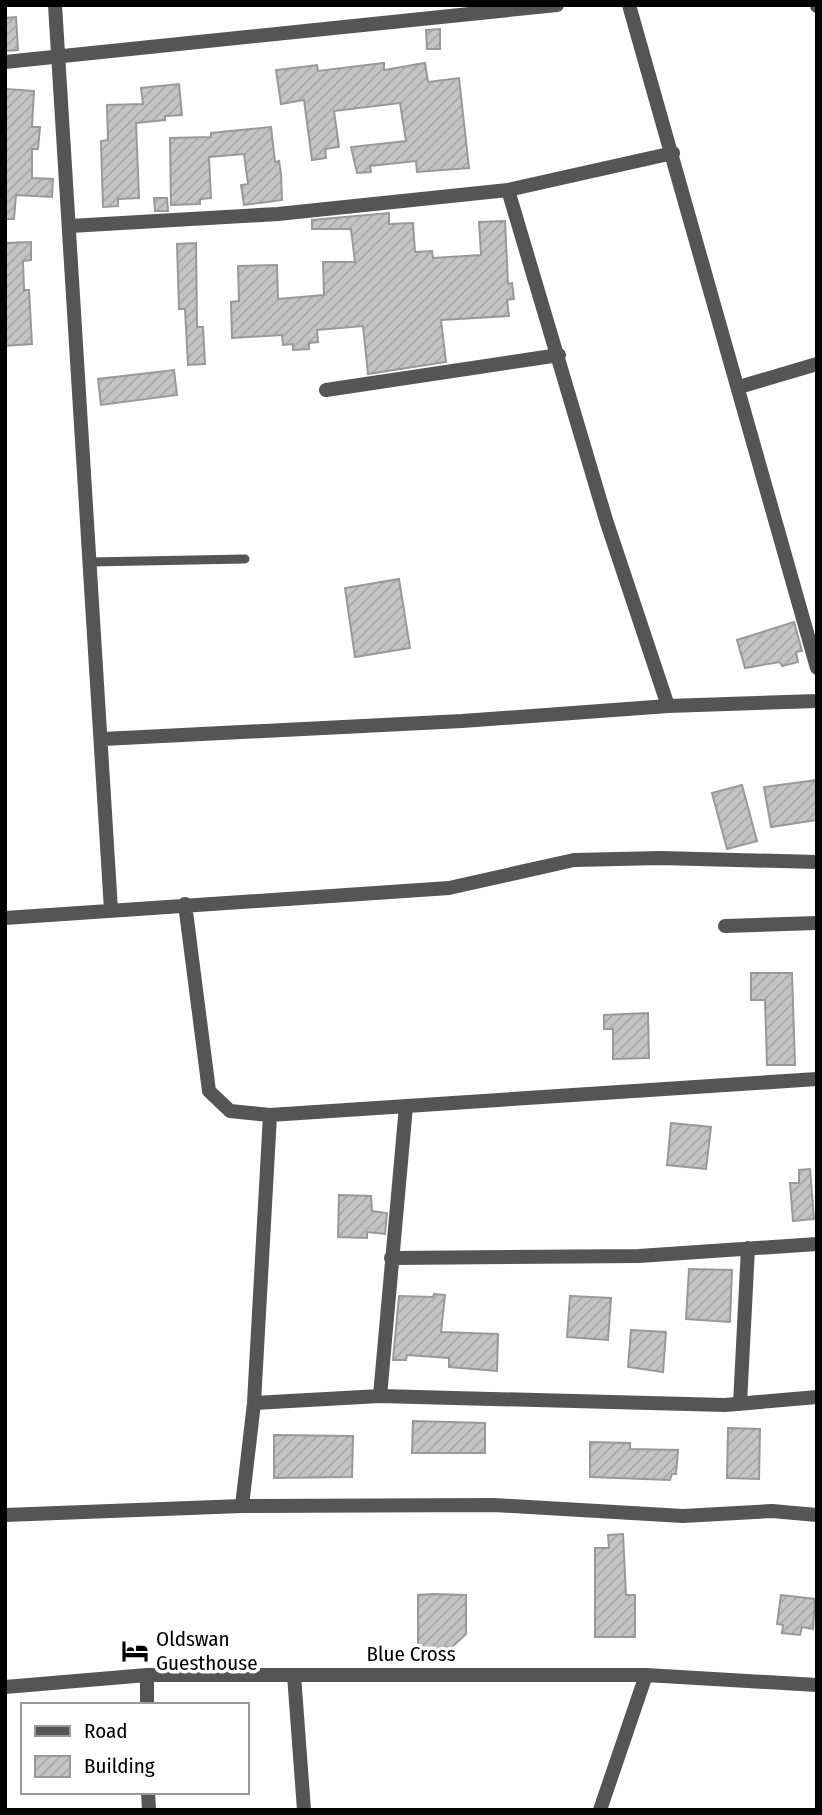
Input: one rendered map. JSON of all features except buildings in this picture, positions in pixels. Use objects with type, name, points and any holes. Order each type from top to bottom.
[{"type":"street","points":[[55,5],[103,739],[111,910]]},
{"type":"street","points":[[5,62],[437,11],[557,5]]},
{"type":"street","points":[[629,5],[817,668]]},
{"type":"street","points":[[71,226],[278,214],[508,190],[673,153]]},
{"type":"street","points":[[508,190],[606,520],[668,706]]},
{"type":"street","points":[[326,390],[559,355]]},
{"type":"street","points":[[739,387],[817,364]]},
{"type":"street","points":[[103,739],[462,721],[668,706],[817,701]]},
{"type":"street","points":[[5,918],[449,888],[574,860],[661,858],[817,862]]},
{"type":"street","points":[[186,904],[209,1091],[230,1111],[270,1115],[817,1079]]},
{"type":"street","points":[[725,926],[817,923]]},
{"type":"street","points":[[380,1395],[406,1106]]},
{"type":"street","points":[[242,1506],[254,1402],[270,1115]]},
{"type":"street","points":[[391,1258],[639,1256],[817,1244]]},
{"type":"street","points":[[740,1404],[748,1248]]},
{"type":"street","points":[[254,1402],[380,1395],[740,1404],[817,1397]]},
{"type":"street","points":[[5,1515],[242,1506],[494,1505],[683,1516],[772,1511],[817,1515]]},
{"type":"street","points":[[147,1675],[148,1703]]},
{"type":"street","name":"Blue Cross","points":[[5,1687],[147,1675],[646,1675],[817,1685]]},
{"type":"street","points":[[294,1675],[304,1810]]},
{"type":"street","points":[[600,1810],[646,1675]]},
{"type":"lane","points":[[90,562],[246,559]]},
{"type":"place","name":"Oldswan Guesthouse","points":[[135,1651]]}]
